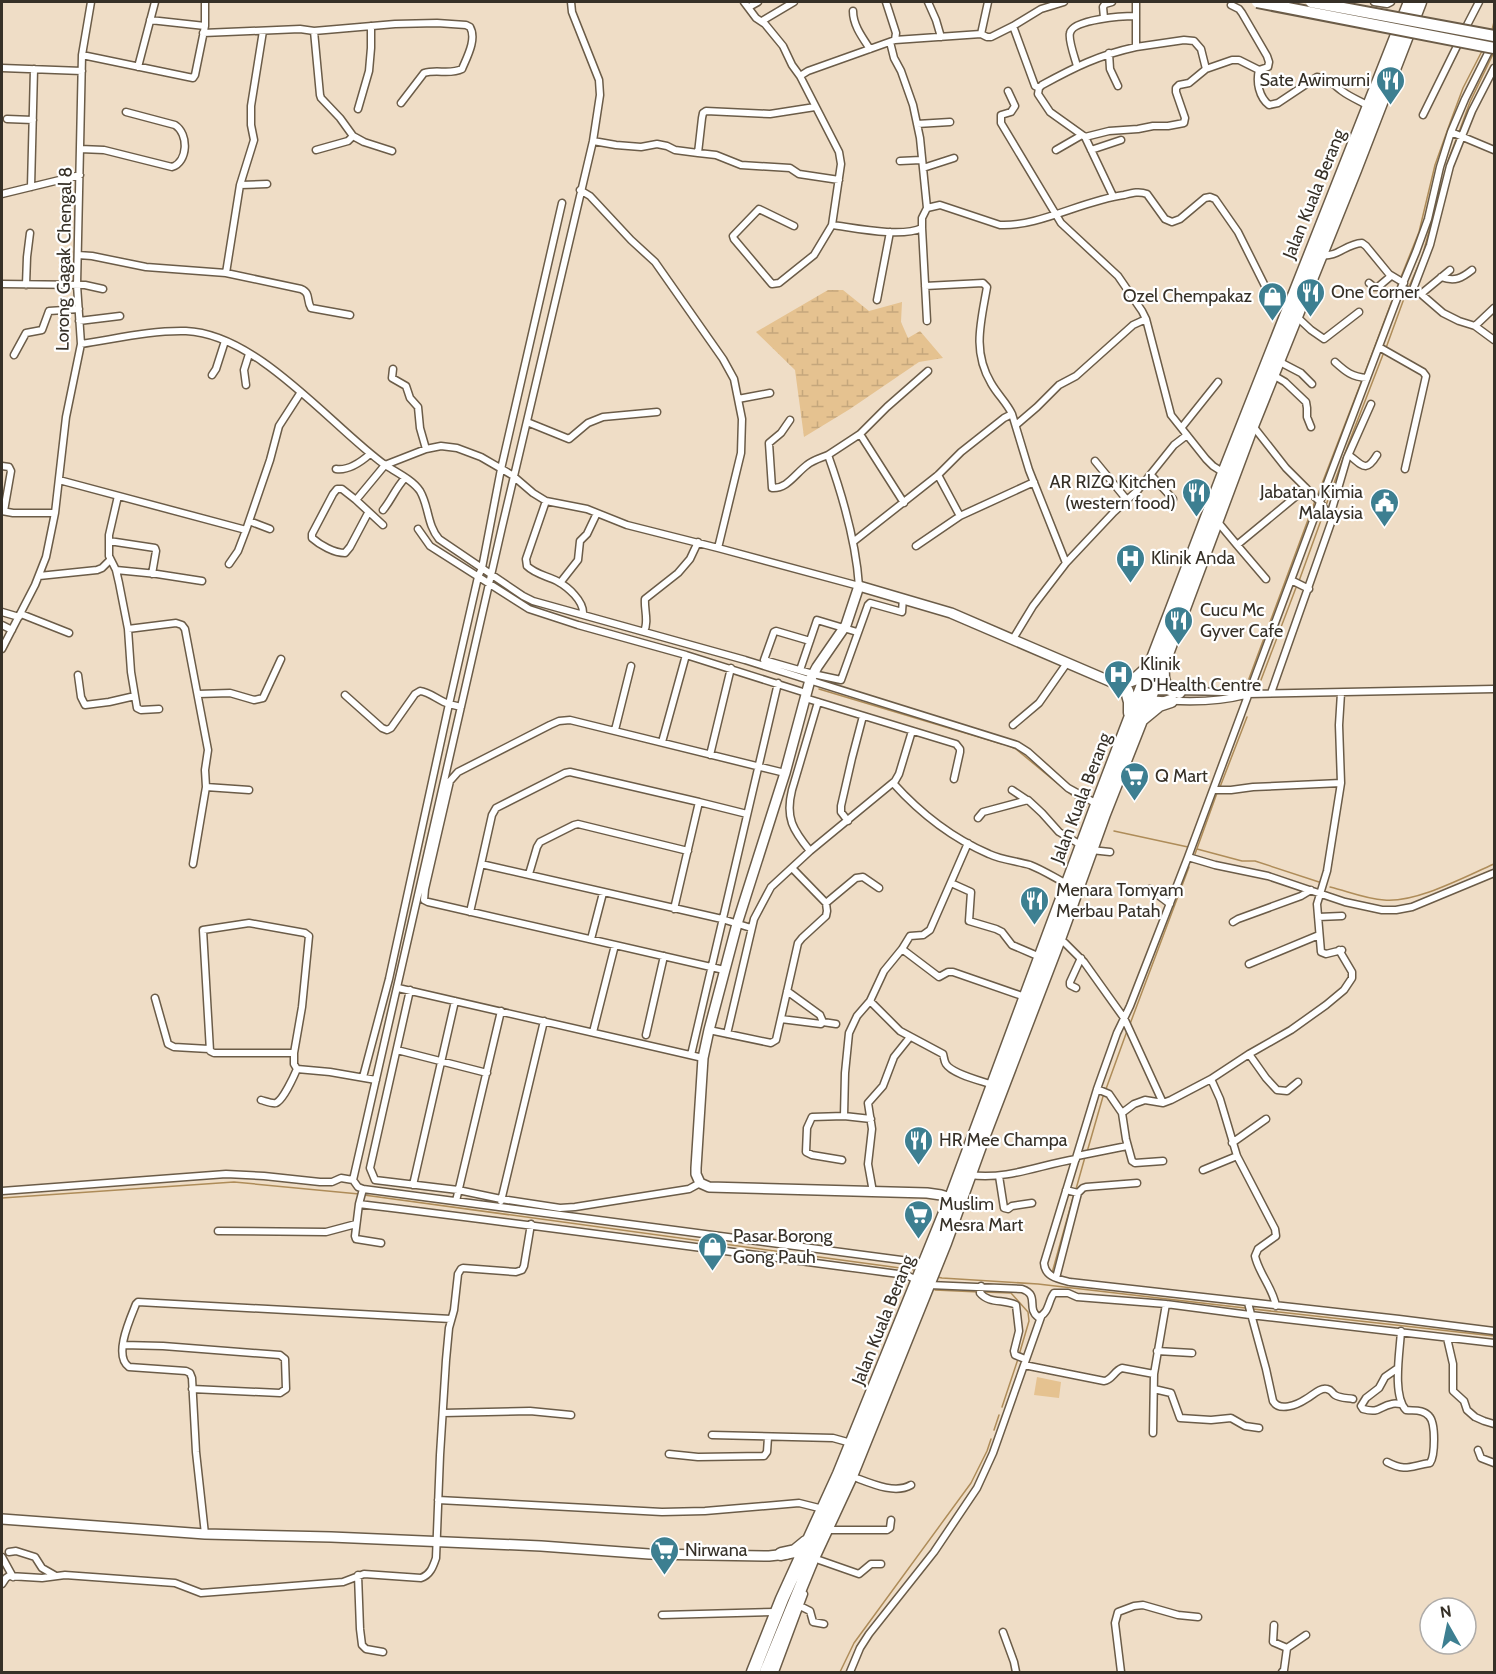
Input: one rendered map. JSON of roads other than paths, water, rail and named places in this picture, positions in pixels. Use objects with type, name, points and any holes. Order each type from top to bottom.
[{"type":"highway","name":"Jalan Kuala Berang","points":[[1315,258],[1331,200],[1410,2]]},
{"type":"highway","name":"Jalan Kuala Berang","points":[[1158,662],[1224,473],[1355,170],[1420,2]]},
{"type":"highway","points":[[1331,200],[1340,196],[1355,170]]},
{"type":"highway","name":"Jalan Kuala Berang","points":[[766,1672],[804,1593],[810,1558],[810,1538],[851,1476],[951,1198],[1059,939],[1087,848],[1134,722],[1216,521],[1278,360],[1292,312]]},
{"type":"highway","points":[[1158,662],[1165,686],[1172,690],[1175,697],[1134,722],[1131,708],[1121,686],[1137,678],[1158,662]]},
{"type":"highway","name":"Jalan Kuala Berang","points":[[797,1606],[810,1558],[830,1509],[852,1443],[969,1175],[1025,997],[1068,884],[1087,848],[1097,804],[1134,722]]},
{"type":"highway","name":"Jalan Kuala Berang","points":[[753,1672],[788,1586],[831,1530],[830,1509]]},
{"type":"highway","points":[[788,1586],[787,1566],[777,1556],[800,1548],[810,1538]]},
{"type":"main road","points":[[1257,2],[1494,48]]},
{"type":"main road","points":[[1311,2],[1494,37]]},
{"type":"street","name":"Lorong Gagak Chengal 8","points":[[2,649],[20,616],[46,557],[59,480],[66,417],[81,344],[77,285],[82,55],[91,2]]},
{"type":"street","points":[[138,67],[155,2]]},
{"type":"street","points":[[82,55],[193,78],[204,30],[205,2]]},
{"type":"street","points":[[571,2],[572,12],[599,80],[600,95],[592,141],[490,579],[423,888],[423,897],[428,902],[724,970]]},
{"type":"street","points":[[744,2],[783,46],[839,152],[842,164],[832,225],[814,255],[779,283],[772,284],[734,239],[734,236],[759,209],[794,226]]},
{"type":"street","points":[[749,7],[758,2]]},
{"type":"street","points":[[762,21],[794,2]]},
{"type":"street","points":[[886,2],[896,33],[893,41],[894,58],[901,71],[917,123],[927,208],[922,218],[927,321]]},
{"type":"street","points":[[928,2],[941,37]]},
{"type":"street","points":[[981,34],[988,2]]},
{"type":"street","points":[[800,76],[808,71],[893,41],[981,34],[991,37],[1041,9],[1064,2]]},
{"type":"street","points":[[1104,18],[1103,7],[1112,2]]},
{"type":"street","points":[[1136,2],[1136,47]]},
{"type":"street","points":[[1374,2],[1388,4],[1391,2]]},
{"type":"street","points":[[1424,115],[1479,2]]},
{"type":"street","points":[[1056,150],[1083,136],[1184,123],[1185,118],[1176,88],[1191,81],[1206,69],[1232,60],[1239,60],[1259,69],[1269,65],[1267,56],[1242,13],[1231,5]]},
{"type":"street","points":[[853,10],[853,18],[870,49]]},
{"type":"street","points":[[1077,66],[1071,30],[1076,26],[1104,18],[1136,16]]},
{"type":"street","points":[[150,20],[204,30],[300,29],[314,31],[395,24],[448,23],[466,26],[473,31],[473,38],[462,69],[452,72],[428,71],[424,73],[401,103]]},
{"type":"street","points":[[358,109],[369,71],[371,26]]},
{"type":"street","points":[[1013,26],[1035,86],[1039,88]]},
{"type":"street","points":[[226,273],[240,185],[254,140],[250,125],[251,106],[263,31]]},
{"type":"street","points":[[314,31],[321,98],[353,136],[392,151]]},
{"type":"street","points":[[1402,285],[1430,245],[1465,99],[1494,37]]},
{"type":"street","points":[[1039,88],[1077,66],[1109,52],[1189,40],[1198,44],[1206,69]]},
{"type":"street","points":[[1109,52],[1110,69],[1118,86]]},
{"type":"street","points":[[2,68],[82,71]]},
{"type":"street","points":[[1056,1278],[1072,1192],[1098,1089],[1117,1033],[1125,1019],[1170,904],[1321,504],[1355,427],[1364,378],[1381,347],[1425,227],[1440,167],[1494,68]]},
{"type":"street","points":[[31,187],[34,69]]},
{"type":"street","points":[[1259,69],[1257,78],[1261,93],[1269,105],[1278,103],[1320,77],[1329,80],[1342,91],[1369,106]]},
{"type":"street","points":[[1039,88],[1038,94],[1050,112],[1083,136],[1113,196]]},
{"type":"street","points":[[1008,90],[1016,106],[1011,112],[1001,115],[1001,123],[1061,223],[1118,276],[1142,311],[1169,408],[1175,420],[1212,466],[1224,473]]},
{"type":"street","points":[[698,153],[702,118],[706,111],[770,114],[815,107]]},
{"type":"street","points":[[80,149],[104,150],[172,167],[177,166],[185,144],[181,128],[126,112]]},
{"type":"street","points":[[7,119],[33,120]]},
{"type":"street","points":[[917,123],[950,122]]},
{"type":"street","points":[[1457,134],[1494,150]]},
{"type":"street","points":[[316,150],[348,141],[353,136]]},
{"type":"street","points":[[1091,150],[1121,140]]},
{"type":"street","points":[[592,141],[641,147],[657,144],[675,150],[716,155],[741,165],[790,168],[799,174],[839,180]]},
{"type":"street","points":[[922,168],[954,158]]},
{"type":"street","points":[[900,161],[921,160]]},
{"type":"street","points":[[2,194],[80,175]]},
{"type":"street","points":[[240,185],[267,184]]},
{"type":"street","points":[[580,190],[590,196],[655,262],[734,379],[742,419],[741,453],[718,548]]},
{"type":"street","points":[[927,208],[940,205],[1000,225],[1010,225],[1113,196],[1138,192],[1147,194],[1165,219],[1172,222],[1180,219],[1205,198],[1210,197],[1215,199],[1238,232],[1271,296],[1311,330],[1324,339],[1359,312]]},
{"type":"street","points":[[363,1077],[389,979],[562,203]]},
{"type":"street","points":[[832,225],[890,232],[914,232],[922,228]]},
{"type":"street","points":[[877,300],[890,232]]},
{"type":"street","points":[[26,285],[30,233]]},
{"type":"street","points":[[1315,258],[1331,256],[1350,246],[1362,243],[1402,285],[1421,294],[1451,317],[1475,326],[1494,340]]},
{"type":"street","points":[[78,255],[146,267],[226,273],[301,289],[308,294],[311,308],[350,315]]},
{"type":"street","points":[[548,268],[561,272]]},
{"type":"street","points":[[1421,294],[1450,270]]},
{"type":"street","points":[[1441,277],[1450,280],[1459,279],[1472,270]]},
{"type":"street","points":[[925,286],[983,283],[987,287],[979,339],[980,357],[992,386],[1012,414],[1026,461],[1066,562]]},
{"type":"street","points":[[1369,283],[1374,287],[1402,285]]},
{"type":"street","points":[[2,284],[88,285],[103,289]]},
{"type":"street","points":[[540,298],[555,302]]},
{"type":"street","points":[[1475,326],[1494,308]]},
{"type":"street","points":[[14,355],[26,333],[43,329],[49,311],[79,309]]},
{"type":"street","points":[[79,321],[120,316]]},
{"type":"street","points":[[1016,424],[1037,407],[1059,384],[1073,379],[1133,325],[1146,319]]},
{"type":"street","points":[[81,344],[153,333],[186,331],[225,341],[249,354],[268,365],[370,454],[420,490],[430,538],[437,550],[480,572]]},
{"type":"street","points":[[212,375],[225,341]]},
{"type":"street","points":[[1381,347],[1426,376],[1405,469]]},
{"type":"street","points":[[246,385],[244,370],[249,354]]},
{"type":"street","points":[[1278,360],[1301,373],[1312,384]]},
{"type":"street","points":[[1335,362],[1354,377],[1364,378]]},
{"type":"street","points":[[393,369],[392,378],[406,386],[410,398],[418,407],[420,428],[426,449]]},
{"type":"street","points":[[790,420],[782,433],[769,443],[772,489],[790,482],[807,465],[828,455],[860,434],[887,406],[928,371]]},
{"type":"street","points":[[1272,374],[1285,382],[1306,402],[1307,417],[1311,427]]},
{"type":"street","points":[[1182,427],[1218,382]]},
{"type":"street","points":[[229,564],[238,551],[246,530],[279,426],[300,392]]},
{"type":"street","points":[[738,399],[770,393]]},
{"type":"street","points":[[1329,515],[1344,456],[1355,427],[1371,404]]},
{"type":"street","points":[[527,422],[569,439],[588,423],[603,417],[657,412]]},
{"type":"street","points":[[853,542],[938,475],[961,452],[1012,414]]},
{"type":"street","points":[[1252,426],[1270,450],[1321,504],[1332,522],[1271,693]]},
{"type":"street","points":[[860,434],[904,503]]},
{"type":"street","points":[[1013,639],[1066,562],[1138,490],[1173,445],[1186,435]]},
{"type":"street","points":[[356,500],[385,465],[426,449],[441,446],[457,448],[481,457],[513,476],[546,501],[597,513],[627,525],[903,598],[951,614],[1145,694],[1232,698],[1248,694]]},
{"type":"street","points":[[336,468],[341,470],[348,468],[370,454]]},
{"type":"street","points":[[828,455],[845,506],[853,542],[858,586],[844,627],[812,677],[805,695],[785,773],[724,970],[703,1058],[696,1168],[700,1183],[709,1187],[927,1193],[951,1198]]},
{"type":"street","points":[[1344,456],[1368,466],[1377,455]]},
{"type":"street","points":[[1095,461],[1127,500]]},
{"type":"street","points":[[2,466],[9,467],[11,471],[3,511],[52,513]]},
{"type":"street","points":[[938,475],[960,516]]},
{"type":"street","points":[[1151,475],[1173,499]]},
{"type":"street","points":[[384,510],[394,491],[405,478]]},
{"type":"street","points":[[59,480],[246,530]]},
{"type":"street","points":[[915,546],[960,516],[1034,482]]},
{"type":"street","points":[[1237,545],[1306,488]]},
{"type":"street","points":[[368,513],[345,553],[340,553],[313,540],[311,536],[337,489],[342,489],[383,525]]},
{"type":"street","points":[[118,496],[109,541],[110,560],[116,570],[128,629],[135,696],[139,710],[159,709]]},
{"type":"street","points":[[546,501],[525,563],[526,566],[560,583],[578,600],[587,620]]},
{"type":"street","points":[[560,583],[578,560],[580,541],[588,534],[597,513]]},
{"type":"street","points":[[249,521],[270,529]]},
{"type":"street","points":[[1216,521],[1266,579]]},
{"type":"street","points":[[418,529],[430,538],[444,543],[529,609],[644,631],[812,677],[1017,745],[1068,788],[1097,804]]},
{"type":"street","points":[[109,541],[155,548],[152,574]]},
{"type":"street","points":[[644,631],[646,626],[645,598],[678,573],[690,559],[698,542]]},
{"type":"street","points":[[39,576],[97,570],[110,560]]},
{"type":"street","points":[[116,570],[202,581]]},
{"type":"street","points":[[490,579],[533,601],[686,655],[778,683],[818,702],[956,744],[960,752],[954,779]]},
{"type":"street","points":[[1292,581],[1309,589]]},
{"type":"street","points":[[810,641],[776,631],[772,633],[764,660],[800,670],[812,677],[839,681],[843,679],[857,632],[869,604],[902,612],[903,598]]},
{"type":"street","points":[[2,612],[69,633]]},
{"type":"street","points":[[800,670],[817,620],[857,632]]},
{"type":"street","points":[[128,629],[176,623],[183,626],[208,750],[205,770],[206,788],[193,864]]},
{"type":"street","points":[[2,625],[12,630]]},
{"type":"street","points":[[662,742],[686,655]]},
{"type":"street","points":[[198,694],[230,693],[254,700],[263,698],[281,659]]},
{"type":"street","points":[[1013,725],[1039,704],[1067,663]]},
{"type":"street","points":[[615,730],[631,666]]},
{"type":"street","points":[[710,755],[731,668]]},
{"type":"street","points":[[78,675],[84,705],[135,696]]},
{"type":"street","points":[[691,1055],[778,683]]},
{"type":"street","points":[[1145,694],[1175,697],[1224,691],[1248,694],[1494,689]]},
{"type":"street","points":[[345,695],[387,730],[420,691],[440,701],[462,707]]},
{"type":"street","points":[[1122,1113],[1134,1104],[1145,1100],[1163,1102],[1171,1100],[1211,1079],[1301,1023],[1344,990],[1351,981],[1352,972],[1341,950],[1323,954],[1320,950],[1317,904],[1327,871],[1341,783],[1339,725],[1341,693]]},
{"type":"street","points":[[810,851],[793,826],[790,804],[818,702]]},
{"type":"street","points":[[848,821],[841,806],[863,716]]},
{"type":"street","points":[[353,1180],[398,988],[450,781],[454,774],[559,721],[570,720],[785,773]]},
{"type":"street","points":[[727,1034],[755,914],[768,891],[810,851],[893,783],[899,774],[912,731]]},
{"type":"street","points":[[470,912],[492,815],[496,808],[565,772],[747,814]]},
{"type":"street","points":[[893,783],[930,820],[968,843],[999,858],[1028,865],[1068,884]]},
{"type":"street","points":[[1213,790],[1341,783]]},
{"type":"street","points":[[206,788],[249,790]]},
{"type":"street","points":[[1012,790],[1028,800],[1059,832],[1087,848],[1110,852]]},
{"type":"street","points":[[978,818],[983,812],[1028,800]]},
{"type":"street","points":[[674,909],[699,802]]},
{"type":"street","points":[[529,874],[540,842],[578,824],[688,850]]},
{"type":"street","points":[[844,1116],[844,1073],[849,1033],[857,1016],[870,1001],[884,971],[910,936],[923,935],[930,930],[968,843]]},
{"type":"street","points":[[1188,857],[1268,876],[1345,902],[1376,909],[1396,910],[1412,907],[1494,873]]},
{"type":"street","points":[[482,864],[722,919],[751,928]]},
{"type":"street","points":[[709,1030],[774,1043],[776,1040],[798,943],[826,916],[827,911],[826,903],[792,868]]},
{"type":"street","points":[[826,903],[856,878],[863,877],[879,888]]},
{"type":"street","points":[[951,883],[971,892],[969,921],[996,929],[1012,945],[1040,958]]},
{"type":"street","points":[[1150,889],[1170,904]]},
{"type":"street","points":[[1233,922],[1311,890]]},
{"type":"street","points":[[591,939],[603,893]]},
{"type":"street","points":[[1318,917],[1342,916]]},
{"type":"street","points":[[209,1049],[203,930],[254,923],[305,933],[310,938],[294,1053],[294,1064],[297,1069]]},
{"type":"street","points":[[1249,964],[1319,935]]},
{"type":"street","points":[[1059,939],[1081,958],[1125,1019],[1163,1102]]},
{"type":"street","points":[[593,1032],[615,945]]},
{"type":"street","points":[[902,948],[939,977],[953,972],[1025,997]]},
{"type":"street","points":[[646,1035],[664,956]]},
{"type":"street","points":[[1076,988],[1070,985],[1070,982],[1081,958]]},
{"type":"street","points":[[398,988],[703,1058]]},
{"type":"street","points":[[410,990],[370,1171],[375,1180],[458,1190],[501,1199],[567,1208],[690,1189],[700,1183]]},
{"type":"street","points":[[787,992],[820,1015],[823,1022]]},
{"type":"street","points":[[156,998],[168,1044],[174,1047],[209,1049],[214,1053],[294,1053]]},
{"type":"street","points":[[413,1185],[455,1001]]},
{"type":"street","points":[[870,1001],[897,1028],[941,1053],[946,1065],[953,1070],[995,1088]]},
{"type":"street","points":[[456,1201],[501,1011]]},
{"type":"street","points":[[781,1019],[836,1024]]},
{"type":"street","points":[[500,1207],[544,1021]]},
{"type":"street","points":[[873,1192],[868,1164],[872,1129],[868,1103],[883,1086],[894,1057],[910,1037]]},
{"type":"street","points":[[397,1050],[487,1073]]},
{"type":"street","points":[[1249,1054],[1277,1090],[1287,1091],[1298,1083]]},
{"type":"street","points":[[297,1069],[376,1080]]},
{"type":"street","points":[[261,1100],[277,1102],[284,1094],[297,1069]]},
{"type":"street","points":[[1211,1079],[1220,1099],[1237,1156],[1275,1229],[1276,1236],[1258,1249],[1256,1256],[1276,1306]]},
{"type":"street","points":[[1098,1089],[1109,1094],[1122,1113],[1131,1160],[1133,1162],[1163,1161]]},
{"type":"street","points":[[842,1160],[808,1154],[805,1149],[807,1128],[812,1117],[844,1116],[871,1119]]},
{"type":"street","points":[[1232,1143],[1266,1119]]},
{"type":"street","points":[[969,1175],[988,1177],[1029,1171],[1127,1146]]},
{"type":"street","points":[[1203,1170],[1237,1156]]},
{"type":"street","points":[[2,1191],[226,1174],[320,1182],[332,1182],[341,1178],[353,1180],[361,1197],[356,1224],[357,1240],[381,1243]]},
{"type":"street","points":[[999,1176],[1004,1208],[1032,1203]]},
{"type":"street","points":[[1137,1182],[1086,1187],[1072,1192],[1044,1263],[1048,1274],[1069,1288],[1077,1297],[1250,1314],[1494,1331]]},
{"type":"street","points":[[361,1197],[456,1201],[769,1244],[925,1275],[980,1289],[1027,1290],[1032,1296],[1034,1313],[1041,1317]]},
{"type":"street","points":[[361,1197],[531,1224],[906,1275],[925,1275]]},
{"type":"street","points":[[218,1231],[326,1232],[356,1224]]},
{"type":"street","points":[[2,1584],[6,1578],[13,1576],[42,1578],[65,1575],[175,1583],[203,1593],[343,1582],[364,1574],[421,1578],[426,1576],[434,1564],[438,1542],[441,1437],[448,1336],[459,1271],[466,1268],[516,1272],[522,1270],[531,1224]]},
{"type":"street","points":[[767,1256],[769,1244]]},
{"type":"street","points":[[850,1672],[869,1634],[934,1552],[977,1488],[993,1452],[1021,1359],[1054,1293],[1069,1288],[1175,1293],[1276,1306],[1399,1326],[1447,1338],[1494,1342]]},
{"type":"street","points":[[980,1289],[982,1296],[988,1299],[1016,1305],[1019,1331],[1014,1351],[1021,1359],[1104,1381],[1122,1368],[1154,1374]]},
{"type":"street","points":[[205,1534],[198,1474],[192,1378],[190,1372],[186,1371],[127,1366],[122,1359],[123,1345],[136,1304],[142,1302],[452,1319]]},
{"type":"street","points":[[1153,1432],[1154,1374],[1166,1304]]},
{"type":"street","points":[[1248,1304],[1266,1369],[1272,1401],[1275,1405],[1284,1407],[1306,1400],[1324,1389],[1331,1390],[1335,1395],[1353,1399]]},
{"type":"street","points":[[1387,1462],[1397,1467],[1407,1468],[1432,1461],[1434,1428],[1428,1414],[1420,1410],[1406,1410],[1402,1404],[1398,1368],[1399,1326]]},
{"type":"street","points":[[1447,1338],[1454,1364],[1453,1391],[1464,1401],[1467,1410],[1475,1417],[1494,1424]]},
{"type":"street","points":[[123,1345],[280,1355],[285,1359],[286,1389],[280,1393],[192,1389]]},
{"type":"street","points":[[1157,1351],[1191,1353]]},
{"type":"street","points":[[1398,1368],[1385,1377],[1379,1388],[1366,1398],[1361,1406],[1363,1409],[1374,1411],[1390,1404],[1402,1404]]},
{"type":"street","points":[[1154,1389],[1171,1393],[1180,1418],[1211,1420],[1232,1418],[1245,1426],[1259,1428]]},
{"type":"street","points":[[443,1413],[530,1411],[571,1416]]},
{"type":"street","points":[[712,1435],[833,1438],[852,1443]]},
{"type":"street","points":[[669,1454],[702,1458],[764,1456],[767,1452],[768,1437]]},
{"type":"street","points":[[1478,1450],[1481,1458],[1494,1463]]},
{"type":"street","points":[[851,1476],[881,1487],[903,1488],[911,1485]]},
{"type":"street","points":[[438,1500],[662,1512],[705,1511],[799,1503],[830,1509]]},
{"type":"street","points":[[2,1519],[205,1534],[541,1546],[649,1554],[810,1558],[859,1574],[871,1564],[881,1564]]},
{"type":"street","points":[[831,1530],[887,1530],[890,1528],[891,1520]]},
{"type":"street","points":[[9,1551],[35,1557],[42,1568],[56,1576]]},
{"type":"street","points":[[2,1557],[13,1576]]},
{"type":"street","points":[[358,1575],[362,1646],[383,1652]]},
{"type":"street","points":[[1121,1672],[1115,1623],[1119,1611],[1143,1605],[1179,1615],[1198,1617]]},
{"type":"street","points":[[775,1672],[797,1606],[810,1611],[813,1622],[824,1624]]},
{"type":"street","points":[[662,1615],[777,1612]]},
{"type":"street","points":[[1274,1625],[1274,1642],[1287,1648]]},
{"type":"street","points":[[1003,1632],[1016,1672]]},
{"type":"street","points":[[1282,1672],[1287,1648],[1306,1635]]},
{"type":"waterway","points":[[1492,30],[1494,22]]},
{"type":"waterway","points":[[1401,277],[1419,232],[1435,165],[1450,123],[1463,88],[1482,51]]},
{"type":"waterway","points":[[1459,132],[1470,102],[1494,52]]},
{"type":"waterway","points":[[1408,289],[1422,257],[1449,158],[1457,137]]},
{"type":"waterway","points":[[1364,375],[1399,282]]},
{"type":"waterway","points":[[1386,348],[1406,293]]},
{"type":"waterway","points":[[1325,508],[1384,352]]},
{"type":"waterway","points":[[1318,494],[1362,380]]},
{"type":"waterway","points":[[1247,684],[1315,501]]},
{"type":"waterway","points":[[1299,581],[1324,512]]},
{"type":"waterway","points":[[1261,680],[1297,585]]},
{"type":"waterway","points":[[819,689],[1002,744]]},
{"type":"waterway","points":[[1220,787],[1247,717]]},
{"type":"waterway","points":[[1007,745],[1016,749],[1086,807]]},
{"type":"waterway","points":[[1195,854],[1217,793]]},
{"type":"waterway","points":[[1114,831],[1188,847]]},
{"type":"waterway","points":[[1197,849],[1242,861],[1255,861],[1319,882]]},
{"type":"waterway","points":[[1330,887],[1370,898],[1397,900],[1440,888],[1494,864]]},
{"type":"waterway","points":[[1130,1024],[1189,867]]},
{"type":"waterway","points":[[1106,1089],[1127,1031]]},
{"type":"waterway","points":[[1087,1152],[1104,1093]]},
{"type":"waterway","points":[[1076,1189],[1085,1157]]},
{"type":"waterway","points":[[2,1198],[234,1182],[359,1194]]},
{"type":"waterway","points":[[1052,1273],[1074,1194]]},
{"type":"waterway","points":[[364,1195],[915,1270]]},
{"type":"waterway","points":[[937,1277],[1038,1284],[1245,1308]]},
{"type":"waterway","points":[[935,1290],[979,1292]]},
{"type":"waterway","points":[[984,1292],[1011,1293],[1028,1312],[1029,1321],[1019,1355]]},
{"type":"waterway","points":[[1253,1309],[1494,1336]]},
{"type":"waterway","points":[[1002,1407],[1018,1359]]},
{"type":"waterway","points":[[994,1430],[999,1415]]},
{"type":"waterway","points":[[840,1672],[854,1643],[971,1483],[991,1439]]},
{"type":"place","name":"Sate Awimurni","points":[[1391,106]]},
{"type":"place","name":"One Corner","points":[[1310,318]]},
{"type":"place","name":"Ozel Chempakaz","points":[[1273,322]]},
{"type":"place","name":"AR RIZQ Kitchen (western food)","points":[[1197,518]]},
{"type":"place","name":"Jabatan Kimia Malaysia","points":[[1384,528]]},
{"type":"place","name":"Klinik Anda","points":[[1130,584]]},
{"type":"place","name":"Cucu Mc Gyver Cafe","points":[[1179,646]]},
{"type":"place","name":"Klinik D'Health Centre","points":[[1119,700]]},
{"type":"place","name":"Q Mart","points":[[1134,802]]},
{"type":"place","name":"Menara Tomyam Merbau Patah","points":[[1035,926]]},
{"type":"place","name":"HR Mee Champa","points":[[918,1166]]},
{"type":"place","name":"Muslim Mesra Mart","points":[[918,1240]]},
{"type":"place","name":"Pasar Borong Gong Pauh","points":[[712,1272]]},
{"type":"place","name":"Nirwana","points":[[664,1576]]}]
